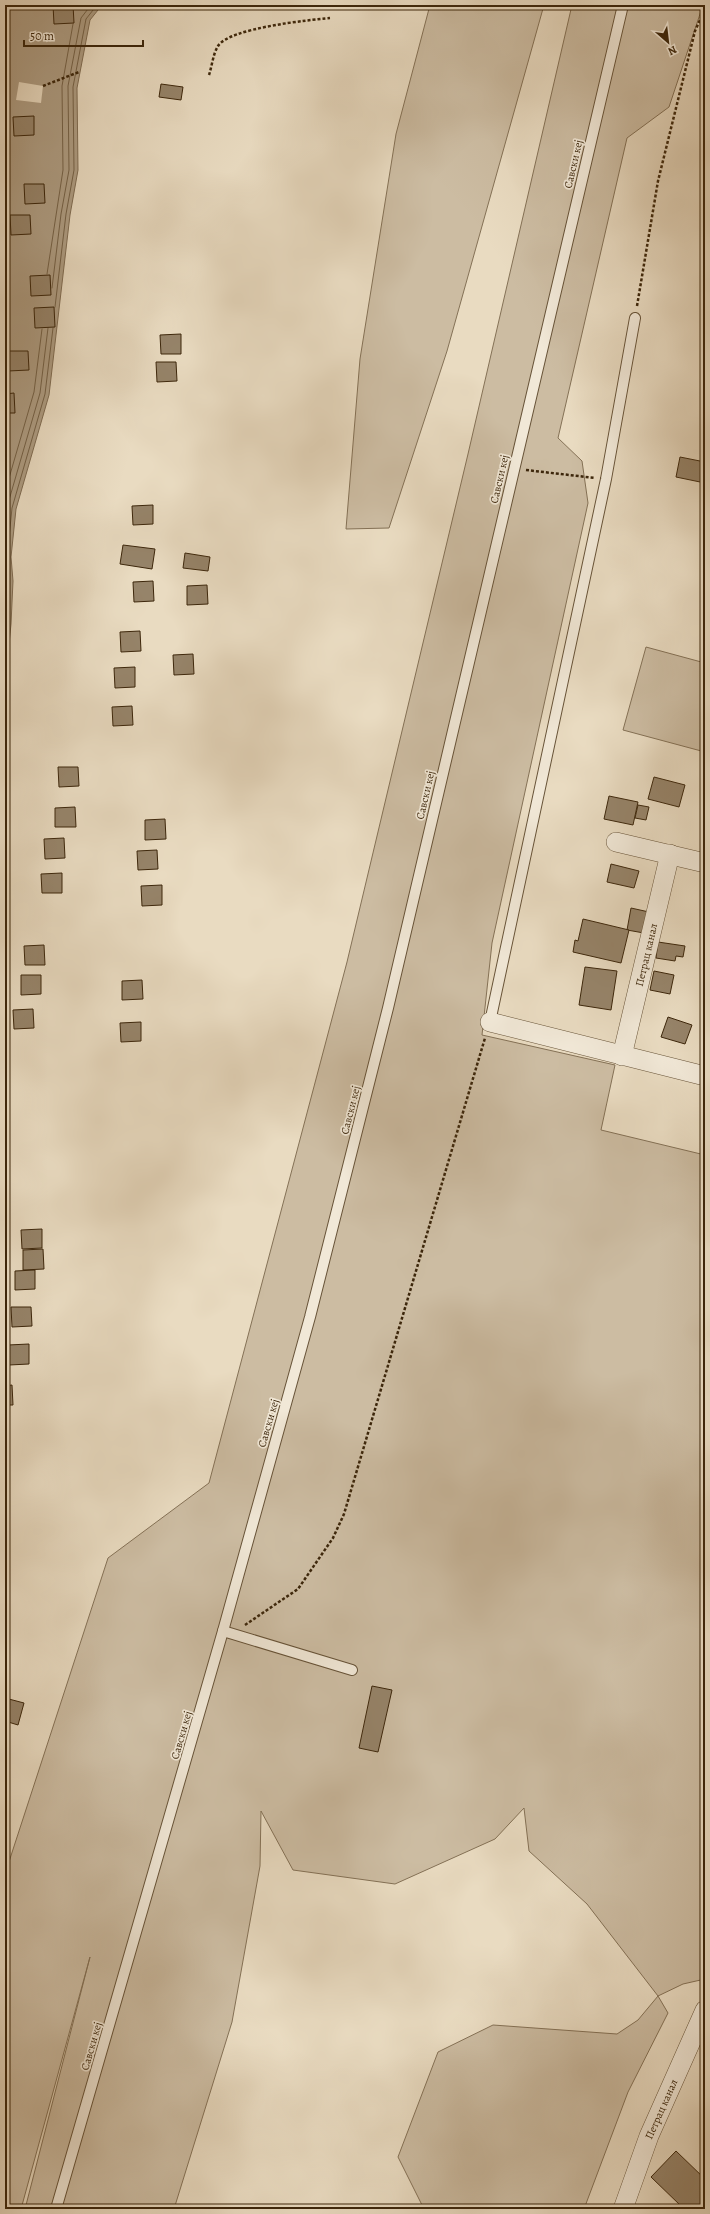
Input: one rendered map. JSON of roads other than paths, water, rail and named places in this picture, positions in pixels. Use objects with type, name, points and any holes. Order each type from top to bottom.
[{"type":"street","points":[[616,842],[705,863]]},
{"type":"street","name":"Петрац канал","points":[[622,1056],[670,854]]},
{"type":"street","points":[[490,1022],[705,1076]]},
{"type":"street","name":"Петрац канал","points":[[622,2209],[649,2136],[705,2010]]},
{"type":"lane","name":"Савски кеј","points":[[56,2209],[227,1633],[310,1318],[388,1008],[623,5]]},
{"type":"lane","points":[[490,1022],[606,479],[635,318]]},
{"type":"lane","points":[[227,1633],[352,1670]]},
{"type":"water","points":[[5,5],[102,5],[90,20],[77,88],[78,170],[70,215],[49,395],[16,509],[11,557],[13,581],[11,624],[5,684]]}]
